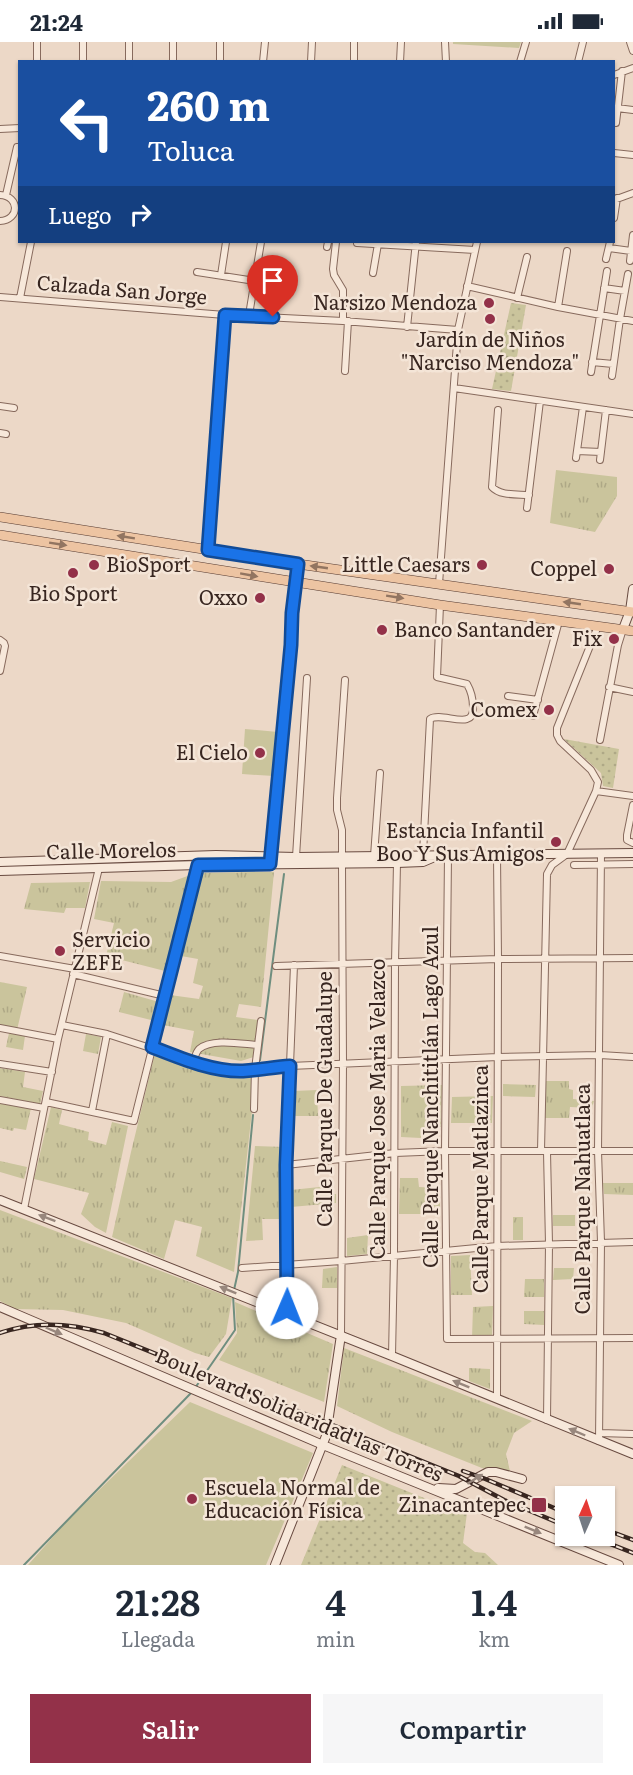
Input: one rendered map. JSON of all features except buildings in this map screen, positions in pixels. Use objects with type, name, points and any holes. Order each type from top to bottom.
[{"type":"main road","points":[[0,517],[298,564],[631,611]]},
{"type":"main road","points":[[0,535],[440,605],[628,630],[633,589]]},
{"type":"main road","name":"Calle Morelos","points":[[0,862],[216,855],[271,860],[342,860],[423,854],[633,853]]},
{"type":"main road","name":"Calle Morelos","points":[[0,871],[198,865],[296,857],[397,863],[423,862],[437,855]]},
{"type":"main road","points":[[0,1200],[548,1420],[599,1437],[633,1454]]},
{"type":"main road","name":"Boulevard Solidaridad las Torres","points":[[0,1307],[323,1445],[429,1487],[604,1562],[619,1565]]},
{"type":"main road","points":[[275,1565],[326,1436],[341,1335]]},
{"type":"main road","points":[[318,1460],[328,1451],[335,1449]]},
{"type":"main road","points":[[429,1487],[456,1489],[481,1475],[492,1472],[522,1479]]},
{"type":"street","points":[[37,42],[37,60]]},
{"type":"street","points":[[83,42],[83,60]]},
{"type":"street","points":[[129,42],[129,60]]},
{"type":"street","points":[[173,42],[173,60]]},
{"type":"street","points":[[220,42],[220,60]]},
{"type":"street","points":[[263,60],[265,42]]},
{"type":"street","points":[[311,60],[312,42]]},
{"type":"street","points":[[354,42],[354,60]]},
{"type":"street","points":[[400,60],[401,42]]},
{"type":"street","points":[[446,42],[446,60]]},
{"type":"street","points":[[521,60],[526,42]]},
{"type":"street","points":[[578,60],[583,42]]},
{"type":"street","points":[[630,42],[633,51]]},
{"type":"street","points":[[615,75],[633,68]]},
{"type":"street","points":[[616,123],[622,72]]},
{"type":"street","points":[[617,108],[633,110]]},
{"type":"street","points":[[0,129],[18,128]]},
{"type":"street","points":[[0,223],[9,219],[14,213],[13,200],[3,195],[17,147]]},
{"type":"street","points":[[615,153],[633,155]]},
{"type":"street","points":[[615,199],[633,193]]},
{"type":"street","points":[[630,261],[633,235]]},
{"type":"street","points":[[20,298],[31,243]]},
{"type":"street","points":[[221,275],[226,243]]},
{"type":"street","points":[[249,315],[261,243]]},
{"type":"street","points":[[336,243],[333,269],[343,290],[346,321],[345,371]]},
{"type":"street","points":[[357,243],[415,244],[475,250]]},
{"type":"street","points":[[439,584],[458,330],[477,243]]},
{"type":"street","points":[[374,273],[378,244]]},
{"type":"street","points":[[407,327],[415,244]]},
{"type":"street","points":[[606,260],[609,244],[631,251]]},
{"type":"street","points":[[558,307],[567,251]]},
{"type":"street","points":[[518,298],[527,257]]},
{"type":"street","points":[[591,372],[607,271]]},
{"type":"street","points":[[197,272],[255,281]]},
{"type":"street","points":[[612,376],[628,274]]},
{"type":"street","points":[[467,286],[633,321]]},
{"type":"street","points":[[604,288],[624,291]]},
{"type":"street","name":"Calzada San Jorge","points":[[0,297],[458,330]]},
{"type":"street","points":[[208,550],[225,315]]},
{"type":"street","points":[[592,362],[613,364]]},
{"type":"street","points":[[454,388],[633,414]]},
{"type":"street","points":[[527,508],[540,400]]},
{"type":"street","points":[[0,406],[14,408]]},
{"type":"street","points":[[583,407],[576,454],[601,452]]},
{"type":"street","points":[[498,410],[492,487],[501,493],[529,495]]},
{"type":"street","points":[[600,460],[606,410]]},
{"type":"street","points":[[271,860],[298,564]]},
{"type":"street","points":[[423,854],[430,720],[435,717],[464,720],[473,716],[470,690],[467,684],[437,677],[440,605]]},
{"type":"street","points":[[533,716],[559,621]]},
{"type":"street","points":[[548,1420],[549,1244],[542,1057],[547,874],[552,865],[567,854],[598,782],[595,774],[560,741],[557,728],[598,626]]},
{"type":"street","points":[[600,740],[618,645],[628,630]]},
{"type":"street","points":[[0,671],[2,642]]},
{"type":"street","points":[[296,857],[307,678]]},
{"type":"street","name":"Calle Parque De Guadalupe","points":[[341,1335],[342,830],[337,810],[337,798],[345,680]]},
{"type":"street","points":[[609,687],[633,692]]},
{"type":"street","points":[[508,696],[538,700]]},
{"type":"street","points":[[374,856],[380,773]]},
{"type":"street","points":[[596,791],[633,796]]},
{"type":"street","points":[[633,805],[627,835],[627,840],[633,843]]},
{"type":"street","name":"Calle Parque Nahuatlaca","points":[[599,1437],[601,1242],[598,1151],[601,854]]},
{"type":"street","name":"Calle Parque Nanchititlán Lago Azul","points":[[448,855],[445,1151],[447,1339],[497,1339]]},
{"type":"street","name":"Calle Parque Matlazinca","points":[[497,855],[497,1399]]},
{"type":"street","name":"Calle Parque Jose Maria Velazco","points":[[392,1356],[397,863]]},
{"type":"street","points":[[574,865],[633,864]]},
{"type":"street","points":[[0,1100],[92,1111],[134,1121],[198,865]]},
{"type":"street","points":[[24,1209],[58,1038],[99,868]]},
{"type":"street","points":[[0,956],[74,971],[165,996]]},
{"type":"street","points":[[276,966],[498,959],[633,958]]},
{"type":"street","points":[[287,1314],[286,1165],[294,965]]},
{"type":"street","points":[[254,1109],[255,1069],[261,1021]]},
{"type":"street","points":[[62,1025],[107,1034],[206,1066],[243,1071],[290,1066],[498,1058],[600,1055],[633,1057]]},
{"type":"street","points":[[0,1028],[58,1038]]},
{"type":"street","points":[[92,1111],[107,1034]]},
{"type":"street","points":[[193,1062],[197,1050],[213,1043],[258,1045]]},
{"type":"street","points":[[0,1064],[52,1072]]},
{"type":"street","points":[[286,1165],[395,1153],[633,1151]]},
{"type":"street","points":[[242,1268],[341,1262],[497,1246],[633,1242]]},
{"type":"street","points":[[497,1339],[633,1338]]},
{"type":"street","points":[[599,1437],[633,1434]]},
{"type":"green space","points":[[453,42],[521,42],[519,48],[453,44]]},
{"type":"green space","points":[[511,303],[526,305],[511,391],[492,389]]},
{"type":"green space","points":[[556,470],[617,477],[617,496],[595,532],[550,523]]},
{"type":"green space","name":"El Cielo","points":[[245,729],[278,732],[274,776],[242,774]]},
{"type":"green space","points":[[564,739],[619,749],[613,788],[603,786],[601,773]]},
{"type":"green space","points":[[274,872],[261,1007],[239,1004],[236,1017],[258,1020],[257,1056],[241,1061],[190,1052],[194,1031],[163,1025],[170,995],[199,999],[203,986],[193,983],[198,959],[181,956],[199,873]]},
{"type":"green space","points":[[193,874],[165,971],[106,956],[114,923],[94,919],[101,881],[171,882]]},
{"type":"green space","points":[[90,882],[85,908],[66,908],[64,913],[24,909],[31,883]]},
{"type":"green space","points":[[0,982],[27,987],[17,1030],[0,1025]]},
{"type":"green space","points":[[124,992],[159,1002],[155,1021],[119,1012]]},
{"type":"green space","points":[[9,1033],[25,1036],[23,1050],[6,1047]]},
{"type":"green space","points":[[86,1034],[101,1037],[98,1054],[83,1051]]},
{"type":"green space","points":[[155,1053],[188,1063],[247,1072],[257,1066],[234,1272],[196,1256],[202,1227],[175,1220],[164,1259],[112,1237]]},
{"type":"green space","points":[[0,1068],[25,1072],[23,1087],[43,1091],[40,1104],[0,1096]]},
{"type":"green space","points":[[546,1081],[569,1081],[569,1089],[573,1090],[573,1099],[594,1101],[592,1108],[570,1107],[569,1118],[545,1118]]},
{"type":"green space","points":[[503,1084],[536,1085],[535,1097],[503,1096]]},
{"type":"green space","points":[[442,1085],[441,1127],[421,1128],[421,1138],[401,1137],[401,1086]]},
{"type":"green space","points":[[317,1090],[318,1116],[293,1116],[294,1091]]},
{"type":"green space","points":[[493,1096],[492,1123],[451,1123],[452,1097]]},
{"type":"green space","points":[[0,1102],[31,1108],[26,1130],[14,1128],[13,1131],[0,1128]]},
{"type":"green space","points":[[51,1107],[62,1110],[59,1124],[89,1132],[88,1140],[106,1145],[112,1122],[128,1126],[106,1233],[95,1227],[81,1214],[89,1193],[34,1179]]},
{"type":"green space","points":[[255,1146],[284,1147],[283,1219],[262,1219],[263,1240],[246,1241]]},
{"type":"green space","points":[[0,1161],[27,1167],[24,1179],[0,1172]]},
{"type":"green space","points":[[400,1178],[418,1178],[419,1187],[440,1188],[440,1214],[399,1214]]},
{"type":"green space","points":[[603,1183],[633,1183],[633,1195],[604,1194]]},
{"type":"green space","points":[[329,1186],[329,1194],[336,1194],[336,1203],[291,1207],[291,1190]]},
{"type":"green space","points":[[0,1210],[232,1298],[226,1334],[209,1357],[126,1323],[63,1310],[14,1309],[0,1301]]},
{"type":"green space","points":[[553,1215],[575,1215],[575,1226],[553,1226]]},
{"type":"green space","points":[[513,1217],[523,1217],[523,1240],[513,1240]]},
{"type":"green space","points":[[368,1235],[367,1254],[347,1256],[347,1238]]},
{"type":"green space","points":[[470,1255],[472,1295],[451,1295],[451,1256]]},
{"type":"green space","points":[[337,1267],[337,1288],[322,1288],[323,1269]]},
{"type":"green space","points":[[554,1268],[574,1268],[573,1279],[553,1280]]},
{"type":"green space","points":[[525,1279],[544,1279],[544,1297],[524,1297]]},
{"type":"green space","points":[[235,1302],[333,1344],[324,1402],[219,1360],[237,1333]]},
{"type":"green space","points":[[493,1306],[492,1337],[472,1338],[473,1307]]},
{"type":"green space","points":[[524,1311],[544,1311],[544,1325],[524,1324]]},
{"type":"green space","points":[[344,1348],[532,1421],[514,1433],[506,1454],[512,1480],[392,1432],[337,1406]]},
{"type":"green space","points":[[469,1368],[490,1369],[490,1389],[469,1381]]},
{"type":"green space","name":"Escuela Normal de Educación Física","points":[[190,1402],[313,1453],[266,1565],[28,1565],[68,1520]]},
{"type":"green space","points":[[342,1465],[467,1513],[463,1543],[475,1552],[485,1553],[498,1565],[301,1565]]},
{"type":"waterway","points":[[260,1060],[284,874]]},
{"type":"waterway","points":[[234,1290],[238,1272],[253,1115]]},
{"type":"waterway","points":[[195,1388],[235,1330],[233,1295]]},
{"type":"waterway","points":[[24,1565],[191,1393]]},
{"type":"railway","points":[[0,1333],[39,1325],[65,1325],[104,1333],[459,1476],[504,1500],[555,1521]]},
{"type":"railway","points":[[463,1471],[555,1508]]},
{"type":"railway","points":[[615,1533],[633,1540]]},
{"type":"railway","points":[[615,1546],[633,1553]]},
{"type":"place","name":"Narsizo Mendoza","points":[[489,303]]},
{"type":"place","name":"Jardín de Niños \"Narciso Mendoza\"","points":[[490,319]]},
{"type":"place","name":"BioSport","points":[[94,565]]},
{"type":"place","name":"Little Caesars","points":[[482,565]]},
{"type":"place","name":"Coppel","points":[[609,569]]},
{"type":"place","name":"Bio Sport","points":[[73,573]]},
{"type":"place","name":"Oxxo","points":[[260,598]]},
{"type":"place","name":"Banco Santander","points":[[382,630]]},
{"type":"place","name":"Fix","points":[[614,639]]},
{"type":"place","name":"Comex","points":[[549,710]]},
{"type":"place","name":"El Cielo","points":[[260,753]]},
{"type":"place","name":"Estancia Infantil Boo Y Sus Amigos","points":[[556,842]]},
{"type":"place","name":"Servicio ZEFE","points":[[60,951]]},
{"type":"place","name":"Escuela Normal de Educación Física","points":[[192,1499]]},
{"type":"place","name":"Zinacantepec","points":[[539,1505]]},
{"type":"route","points":[[273,317],[225,315],[208,550],[298,564],[270,864],[198,865],[152,1047],[206,1066],[243,1071],[290,1066],[286,1165],[287,1308]]}]
